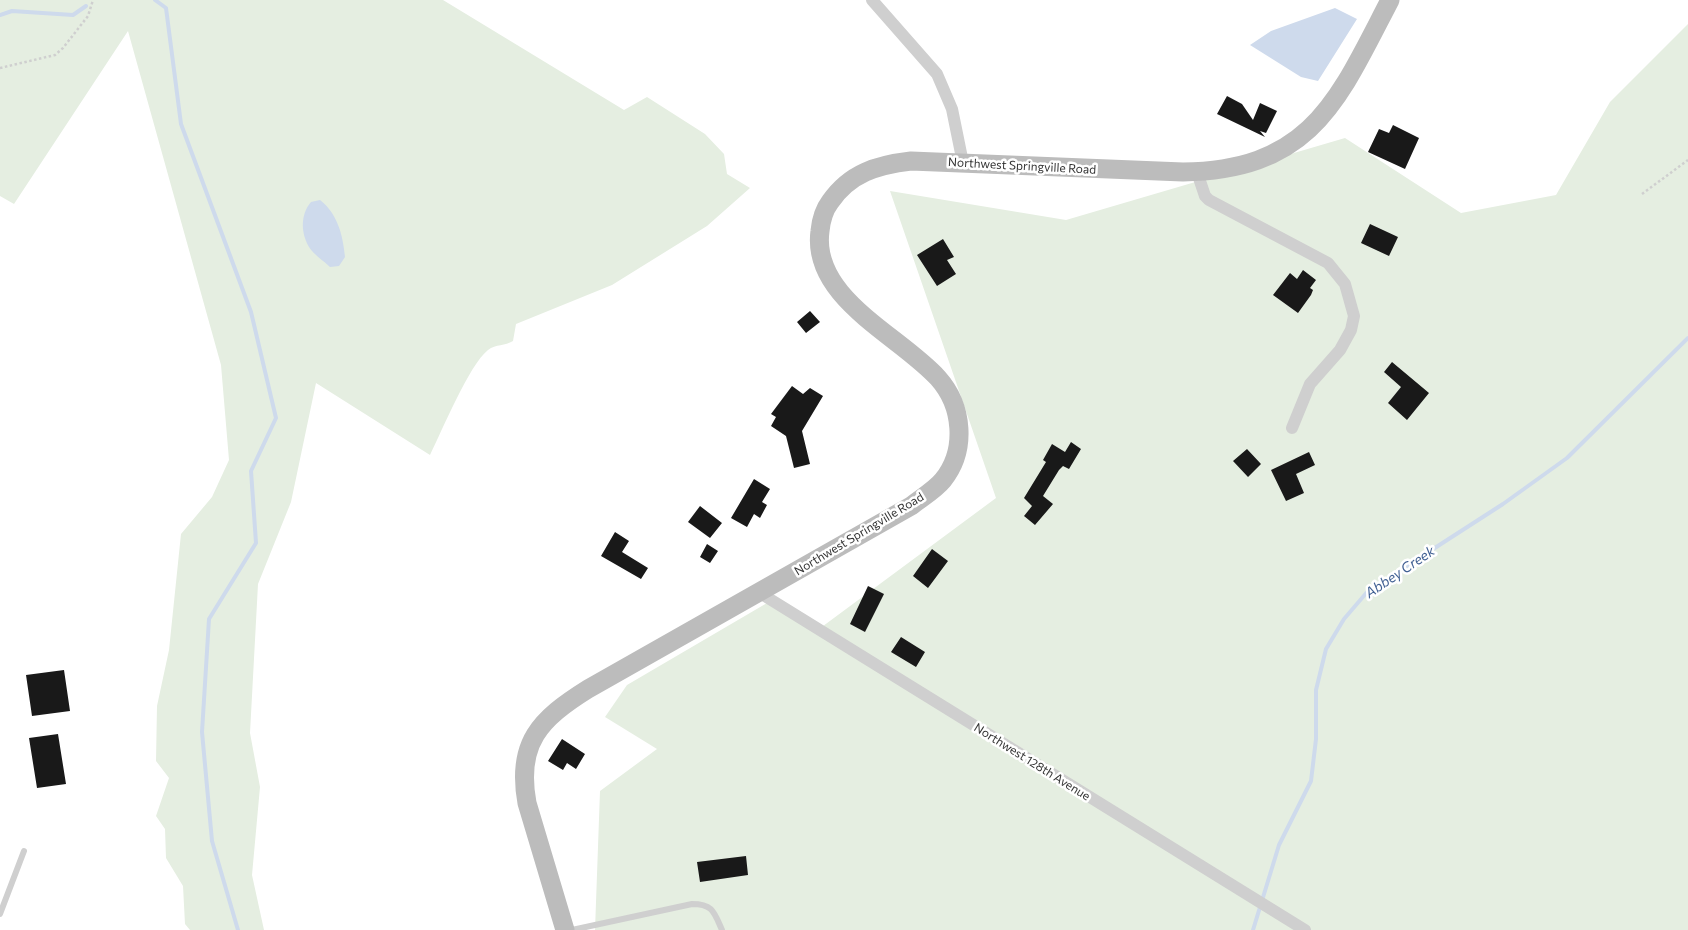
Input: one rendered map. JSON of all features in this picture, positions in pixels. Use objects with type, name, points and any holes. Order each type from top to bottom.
[{"type":"street","points":[[872,0],[937,74],[952,109],[963,163]]},
{"type":"street","name":"Northwest Springville Road","points":[[564,930],[527,803],[523,783],[524,764],[532,737],[543,722],[572,699],[917,501],[943,480],[954,461],[960,431],[954,406],[939,380],[839,290],[828,276],[820,258],[821,221],[828,204],[839,189],[855,176],[874,167],[911,161],[1196,172],[1250,162],[1293,142],[1314,126],[1341,92],[1390,0]]},
{"type":"street","points":[[1196,172],[1204,196],[1209,200],[1328,263],[1335,269],[1345,284],[1354,316],[1351,330],[1340,350],[1310,384],[1292,428]]},
{"type":"street","name":"Northwest 128th Avenue","points":[[760,592],[1232,886],[1306,930]]},
{"type":"lane","points":[[0,914],[24,851]]},
{"type":"lane","points":[[572,930],[692,904],[703,904],[713,910],[722,930]]},
{"type":"path","points":[[0,68],[54,55],[63,48],[88,16],[93,0]]},
{"type":"path","points":[[1642,194],[1688,160]]},
{"type":"shaded area","points":[[0,0],[443,0],[624,110],[647,97],[705,134],[724,154],[727,174],[750,188],[707,226],[612,285],[516,324],[513,341],[488,350],[473,369],[456,399],[430,455],[316,383],[291,502],[258,584],[250,733],[260,787],[252,875],[264,930],[190,930],[185,924],[183,886],[166,858],[165,829],[156,816],[169,778],[156,761],[157,706],[169,650],[181,534],[212,497],[229,460],[221,365],[128,31],[14,204],[0,196]]},
{"type":"shaded area","points":[[1688,24],[1688,930],[595,930],[600,791],[657,749],[605,717],[627,685],[767,603],[815,632],[996,498],[890,191],[1066,220],[1345,138],[1461,213],[1556,195],[1610,102]]},
{"type":"water","points":[[1335,8],[1357,19],[1318,81],[1301,77],[1250,45],[1271,31]]},
{"type":"water","points":[[320,200],[331,212],[341,233],[345,257],[339,266],[330,267],[313,252],[304,236],[303,218],[307,207],[311,202]]},
{"type":"building","points":[[1227,96],[1242,104],[1253,120],[1260,103],[1277,111],[1266,133],[1260,131],[1265,137],[1217,114]]},
{"type":"building","points":[[1393,125],[1419,138],[1405,169],[1368,152],[1379,129],[1389,133]]},
{"type":"building","points":[[1370,224],[1398,237],[1389,256],[1361,243]]},
{"type":"building","points":[[943,239],[954,257],[947,260],[956,274],[937,286],[917,255]]},
{"type":"building","points":[[1303,270],[1316,280],[1310,288],[1313,290],[1311,295],[1298,313],[1273,295],[1290,273],[1297,279]]},
{"type":"building","points":[[810,311],[820,322],[806,333],[797,322]]},
{"type":"building","points":[[1392,362],[1429,393],[1407,420],[1388,403],[1401,387],[1384,372]]},
{"type":"building","points":[[792,386],[803,394],[810,388],[823,396],[802,431],[810,464],[794,468],[786,436],[771,426],[776,417],[771,414]]},
{"type":"building","points":[[1071,442],[1081,449],[1069,469],[1063,466],[1059,470],[1043,496],[1053,504],[1035,525],[1024,516],[1032,506],[1024,498],[1046,462],[1043,460],[1052,444],[1065,452]]},
{"type":"building","points":[[1247,449],[1261,464],[1248,477],[1233,461]]},
{"type":"building","points":[[1309,452],[1315,465],[1296,474],[1304,493],[1286,501],[1271,470]]},
{"type":"building","points":[[754,479],[770,489],[762,502],[767,505],[760,518],[754,514],[747,527],[731,518]]},
{"type":"building","points":[[700,506],[722,523],[710,538],[688,522]]},
{"type":"building","points":[[615,532],[629,541],[622,552],[648,568],[641,579],[601,556]]},
{"type":"building","points":[[707,544],[718,551],[710,563],[700,557]]},
{"type":"building","points":[[932,549],[948,561],[928,588],[913,576]]},
{"type":"building","points":[[868,586],[884,594],[865,632],[850,624]]},
{"type":"building","points":[[901,637],[925,652],[916,667],[891,652]]},
{"type":"building","points":[[64,670],[70,711],[32,716],[26,675]]},
{"type":"building","points":[[58,734],[66,784],[37,788],[29,738]]},
{"type":"building","points":[[562,739],[585,754],[576,769],[567,763],[563,770],[548,761]]},
{"type":"building","points":[[746,856],[748,875],[700,882],[697,862]]},
{"type":"waterway","points":[[155,0],[166,8],[181,124],[251,312],[276,418],[251,471],[256,543],[209,619],[202,732],[212,841],[238,930]]},
{"type":"waterway","points":[[0,15],[12,11],[73,15],[86,6]]},
{"type":"waterway","name":"Abbey Creek","points":[[1253,930],[1279,845],[1311,781],[1316,739],[1316,690],[1326,649],[1344,619],[1368,591],[1503,504],[1567,458],[1688,338]]}]
